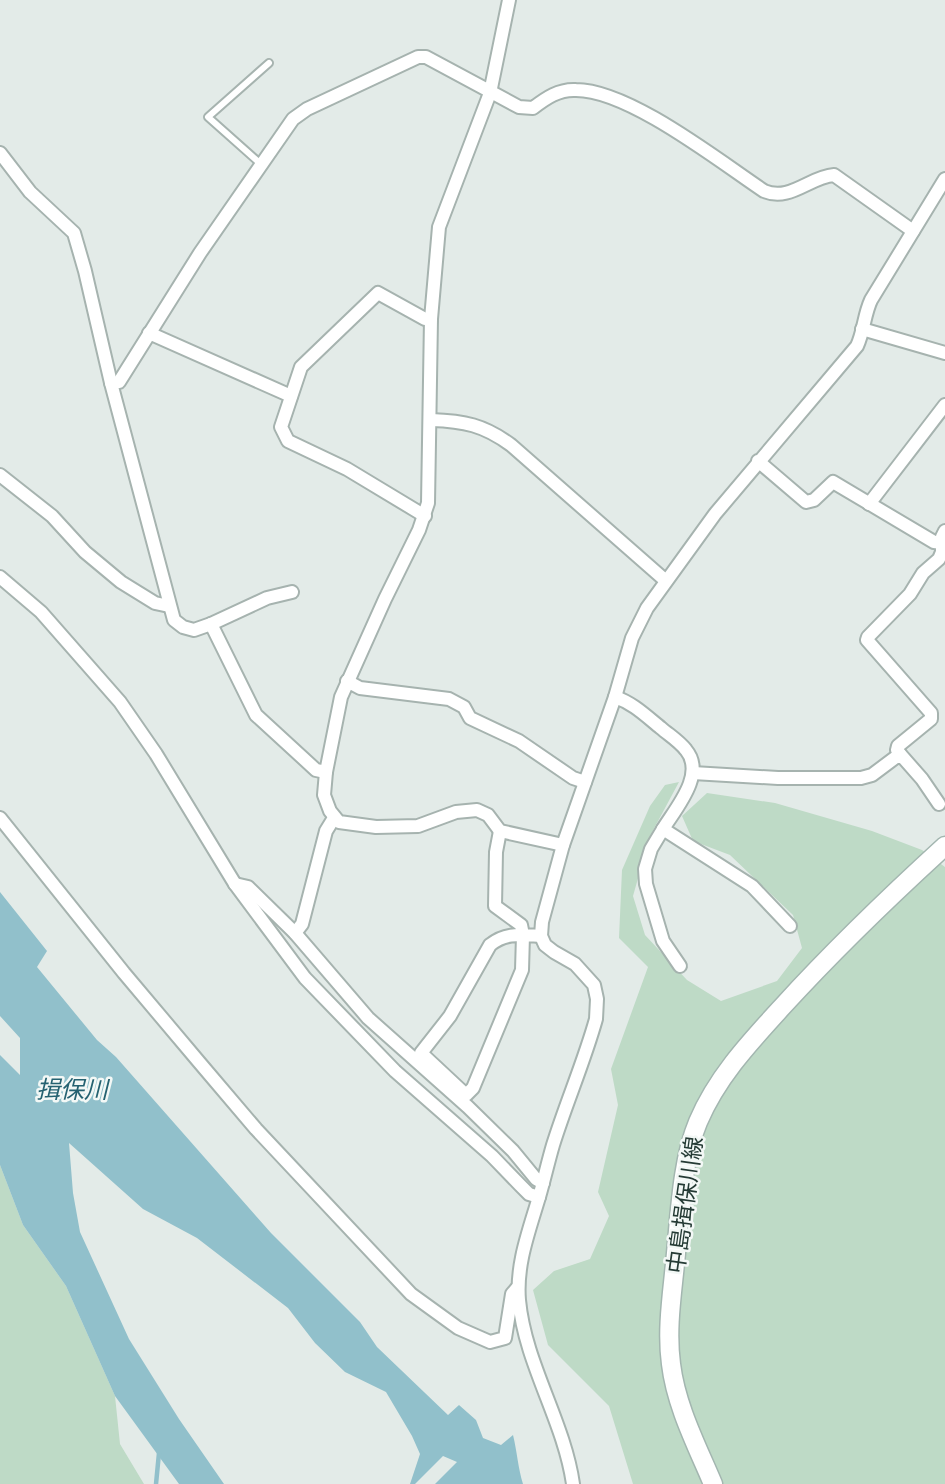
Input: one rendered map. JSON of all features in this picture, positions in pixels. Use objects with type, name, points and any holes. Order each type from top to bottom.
[{"type":"main road","name":"中島揖保川線","points":[[713,1484],[678,1398],[671,1364],[669,1328],[681,1204],[687,1162],[697,1124],[713,1092],[748,1045],[835,949],[945,846]]},
{"type":"street","points":[[509,0],[490,93],[439,227],[431,319],[431,420],[428,503],[425,516],[341,697],[324,795],[334,818],[339,822],[376,827],[418,826],[456,812],[477,810],[488,815],[500,831],[564,845]]},
{"type":"street","points":[[111,383],[119,382],[200,253],[293,119],[307,108],[418,58],[426,57],[519,107],[533,108],[550,95],[576,90],[607,96],[649,115],[774,195],[791,192],[822,176],[834,175],[913,231]]},
{"type":"street","points":[[0,153],[30,192],[74,233],[174,620],[183,627],[194,630],[267,598],[292,592]]},
{"type":"street","points":[[573,1484],[561,1433],[534,1359],[522,1315],[520,1260],[553,1145],[590,1041],[596,1019],[597,999],[594,985],[586,974],[545,945],[541,936],[542,922],[564,845],[639,621],[715,514],[857,346],[871,300],[945,178]]},
{"type":"street","points":[[425,516],[346,468],[288,441],[281,427],[301,367],[378,293],[431,319]]},
{"type":"street","points":[[863,330],[945,353]]},
{"type":"street","points":[[149,333],[291,396]]},
{"type":"street","points":[[869,504],[945,405]]},
{"type":"street","points":[[431,420],[463,421],[496,434],[666,581]]},
{"type":"street","points":[[758,461],[806,502],[814,500],[833,482],[934,542],[944,537]]},
{"type":"street","points":[[0,475],[52,516],[85,552],[121,582],[155,603],[169,606]]},
{"type":"street","points":[[939,804],[897,750],[898,746],[931,719],[932,713],[867,640],[910,594],[923,573],[939,559],[944,537]]},
{"type":"street","points":[[0,576],[41,612],[120,702],[156,754],[236,884],[305,978],[361,1038],[492,1156],[529,1194],[539,1197]]},
{"type":"street","points":[[211,624],[256,715],[316,770],[326,772]]},
{"type":"street","points":[[347,681],[360,688],[449,699],[464,707],[470,718],[519,741],[573,778],[585,782]]},
{"type":"street","points":[[615,697],[627,701],[688,751],[693,764],[693,773],[685,792],[651,849],[645,869],[646,884],[663,941],[680,966]]},
{"type":"street","points":[[693,773],[778,778],[861,778],[872,775],[900,754]]},
{"type":"street","points":[[0,818],[207,1072],[411,1294],[458,1328],[490,1342],[505,1338],[512,1294],[519,1286]]},
{"type":"street","points":[[295,933],[302,924],[326,831],[334,818]]},
{"type":"street","points":[[663,829],[752,886],[790,926]]},
{"type":"street","points":[[500,831],[496,852],[495,905],[521,925],[523,935],[522,970],[473,1088],[466,1095],[421,1053],[450,1016],[491,945],[510,934],[523,935],[541,936]]},
{"type":"street","points":[[236,884],[248,887],[295,933],[368,1018],[468,1107],[513,1151],[536,1179],[543,1183]]},
{"type":"lane","points":[[262,165],[208,117],[269,63]]},
{"type":"green space","points":[[679,782],[650,836],[633,896],[645,935],[687,980],[721,1001],[777,981],[802,948],[793,915],[730,855],[693,841],[682,816],[707,793],[775,803],[872,831],[922,850],[945,867],[945,1484],[633,1484],[609,1406],[548,1345],[533,1290],[554,1271],[590,1259],[609,1216],[598,1192],[618,1105],[611,1069],[648,967],[619,938],[622,870],[650,806],[665,785]]},
{"type":"green space","points":[[0,1165],[23,1225],[66,1286],[115,1396],[120,1444],[144,1484],[0,1484]]},
{"type":"water","name":"揖保川","points":[[0,892],[47,951],[37,967],[97,1040],[116,1057],[271,1233],[360,1322],[377,1347],[448,1415],[459,1405],[476,1420],[483,1438],[501,1445],[513,1435],[523,1484],[435,1484],[457,1462],[443,1456],[415,1484],[410,1484],[420,1454],[386,1392],[345,1372],[315,1343],[288,1308],[197,1238],[143,1209],[69,1143],[73,1193],[80,1232],[129,1339],[224,1484],[179,1484],[115,1396],[66,1286],[23,1225],[0,1165],[0,1055],[20,1075],[20,1038],[0,1016]]},
{"type":"waterway","points":[[156,1484],[159,1453]]}]
